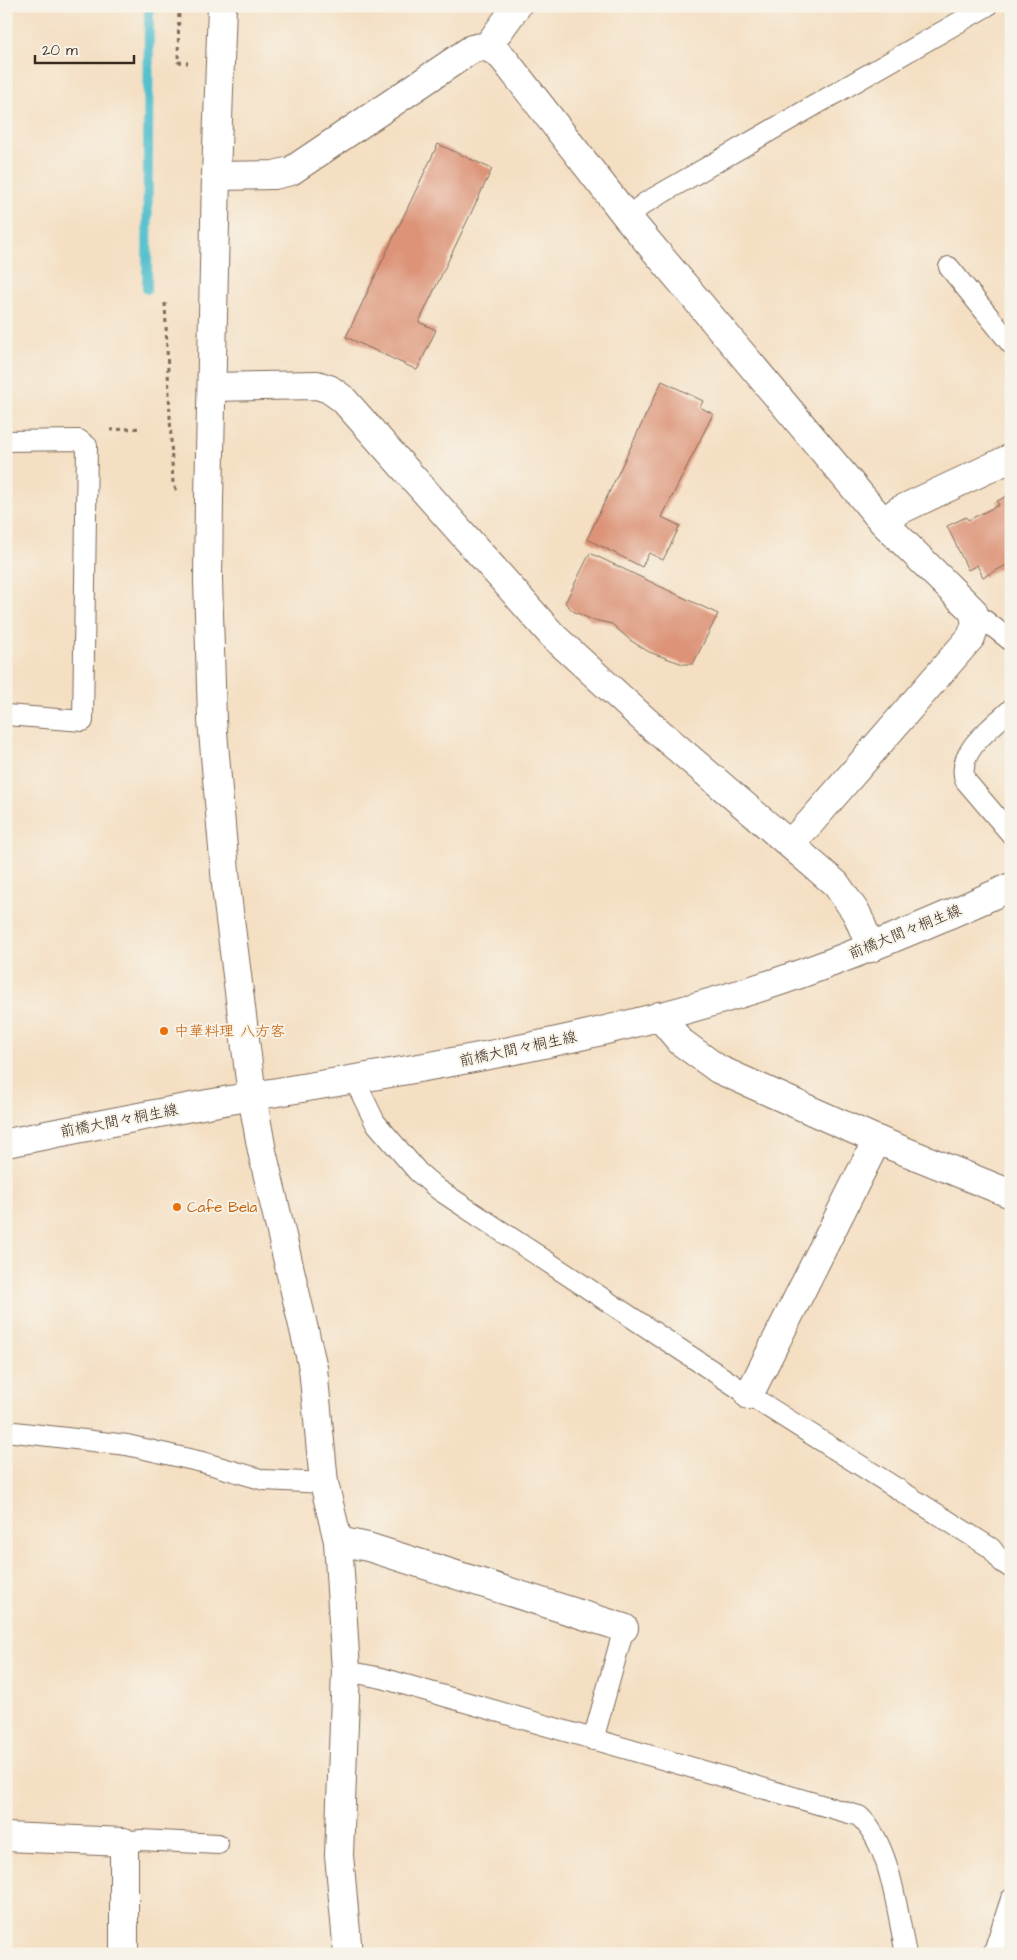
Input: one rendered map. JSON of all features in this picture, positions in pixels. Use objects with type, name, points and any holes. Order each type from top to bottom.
[{"type":"street","points":[[222,6],[216,176],[208,579],[212,720],[227,894],[252,1096],[262,1151],[313,1368],[324,1483],[338,1541],[346,1671],[339,1855],[348,1954]]},
{"type":"street","points":[[487,47],[518,6]]},
{"type":"street","points":[[216,176],[274,175],[291,171],[472,50],[492,48],[503,58],[627,217],[884,522],[973,611],[976,623],[971,637],[810,823],[790,843]]},
{"type":"street","points":[[212,387],[316,385],[329,389],[344,399],[553,636],[648,722],[836,884],[857,914],[871,948]]},
{"type":"street","points":[[884,522],[898,512],[1011,458]]},
{"type":"street","name":"前橋大間々桐生線","points":[[6,1143],[252,1096],[355,1081],[498,1054],[659,1016],[781,980],[871,948],[1011,887]]},
{"type":"street","points":[[659,1016],[681,1042],[718,1070],[877,1140],[1011,1194]]},
{"type":"street","points":[[749,1395],[877,1140]]},
{"type":"street","points":[[338,1541],[368,1547],[624,1628]]},
{"type":"street","points":[[6,1837],[124,1842],[124,1954]]},
{"type":"lane","points":[[627,217],[645,203],[987,6]]},
{"type":"lane","points":[[949,267],[1011,344]]},
{"type":"lane","points":[[6,441],[79,440],[87,446],[82,721],[6,715]]},
{"type":"lane","points":[[973,611],[1011,642]]},
{"type":"lane","points":[[1011,710],[966,755],[962,772],[965,780],[1011,834]]},
{"type":"lane","points":[[355,1081],[375,1122],[418,1172],[439,1190],[749,1395],[991,1548],[1002,1562],[1011,1568]]},
{"type":"lane","points":[[6,1431],[127,1445],[202,1462],[264,1480],[324,1483]]},
{"type":"lane","points":[[593,1740],[624,1628]]},
{"type":"lane","points":[[346,1671],[382,1678],[859,1816],[870,1826],[883,1850],[906,1954]]},
{"type":"lane","points":[[124,1842],[141,1840],[218,1844]]},
{"type":"lane","points":[[992,1954],[1011,1898]]},
{"type":"path","points":[[179,6],[178,62],[194,63]]},
{"type":"path","points":[[165,303],[173,484],[177,492]]},
{"type":"building","points":[[438,144],[492,169],[419,322],[436,330],[417,370],[346,337]]},
{"type":"building","points":[[662,381],[703,401],[700,407],[713,414],[662,517],[680,526],[663,560],[649,553],[642,567],[587,539]]},
{"type":"building","points":[[1011,494],[1011,563],[983,577],[977,565],[968,570],[947,526],[966,517],[968,520],[999,505],[997,501]]},
{"type":"building","points":[[590,553],[718,614],[693,664],[683,664],[649,652],[630,640],[612,624],[590,619],[573,611],[565,603]]},
{"type":"waterway","points":[[147,289],[149,6]]},
{"type":"place","name":"中華料理 八方客","points":[[164,1031]]},
{"type":"place","name":"Cafe Bela","points":[[177,1207]]}]
